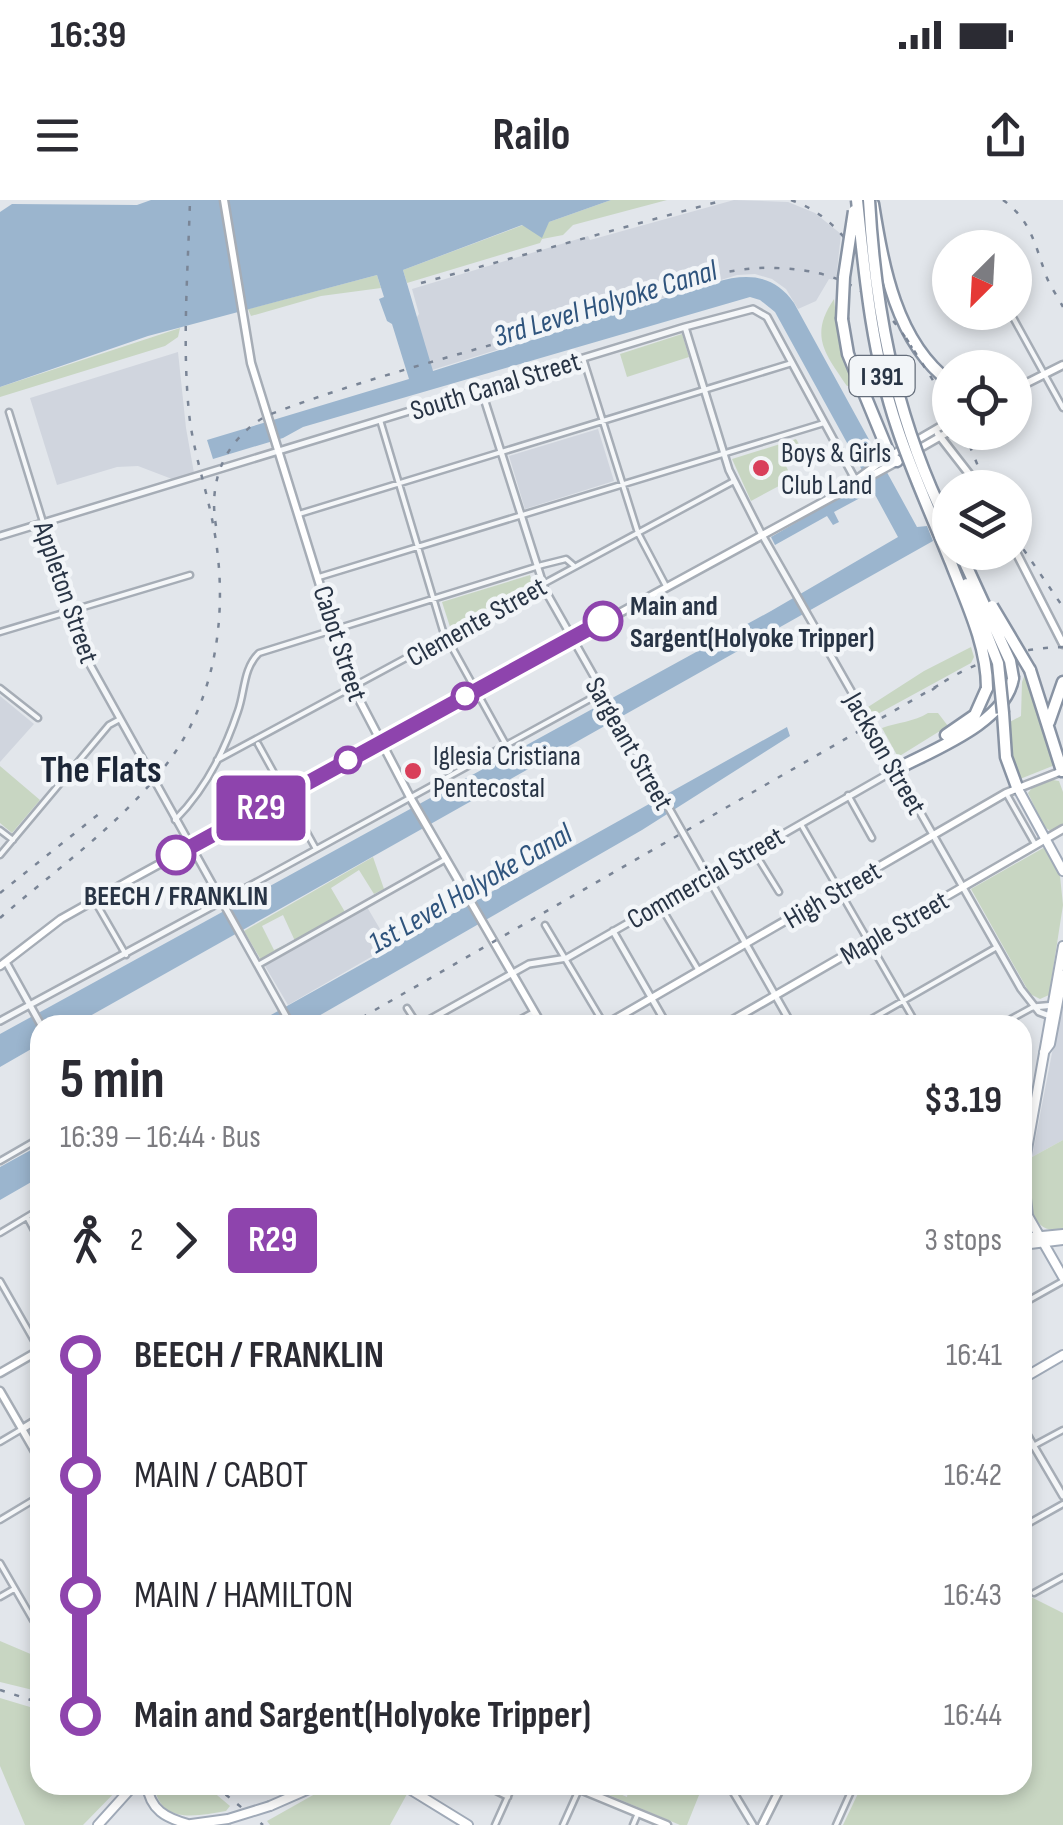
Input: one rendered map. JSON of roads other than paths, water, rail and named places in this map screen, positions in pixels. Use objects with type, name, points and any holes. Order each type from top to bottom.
[{"type":"highway","points":[[857,200],[844,277],[842,319],[848,354],[889,461]]},
{"type":"highway","name":"I 391","points":[[857,200],[868,308],[882,376],[908,460],[932,504]]},
{"type":"highway","points":[[871,200],[884,260],[904,320],[922,354],[932,364]]},
{"type":"highway","name":"I 391","points":[[871,200],[876,290],[888,358],[907,426],[932,487]]},
{"type":"highway","points":[[896,770],[975,715],[987,688],[959,570]]},
{"type":"highway","points":[[962,570],[996,656],[1004,750],[1017,787]]},
{"type":"highway","points":[[896,770],[964,733],[995,712],[1008,696],[1010,660],[969,570]]},
{"type":"highway","points":[[972,570],[1030,670],[1063,772]]},
{"type":"highway","points":[[1048,728],[1063,682]]},
{"type":"main road","name":"Cabot Street","points":[[224,200],[247,346],[352,688],[536,1015]]},
{"type":"main road","points":[[1032,382],[1063,365]]},
{"type":"main road","points":[[3,964],[95,900],[932,436]]},
{"type":"main road","points":[[950,450],[966,470]]},
{"type":"main road","points":[[1026,570],[1063,641]]},
{"type":"main road","name":"High Street","points":[[623,1015],[1006,793],[1063,772]]},
{"type":"main road","points":[[1017,787],[1063,871]]},
{"type":"main road","name":"Maple Street","points":[[742,1015],[1063,829]]},
{"type":"main road","points":[[1032,1114],[1063,946]]},
{"type":"main road","points":[[1054,1005],[1063,975]]},
{"type":"main road","points":[[1032,1221],[1063,1279]]},
{"type":"main road","points":[[1032,1240],[1063,1237]]},
{"type":"main road","points":[[0,1373],[30,1356]]},
{"type":"main road","points":[[1032,1374],[1063,1356]]},
{"type":"main road","points":[[0,1391],[30,1443]]},
{"type":"main road","points":[[22,1429],[30,1424]]},
{"type":"main road","points":[[98,1825],[125,1795]]},
{"type":"main road","points":[[149,1795],[157,1810],[186,1825],[228,1819],[295,1795]]},
{"type":"main road","points":[[418,1795],[466,1825]]},
{"type":"main road","points":[[598,1795],[667,1825]]},
{"type":"main road","points":[[762,1825],[777,1795]]},
{"type":"street","name":"South Canal Street","points":[[0,536],[278,449],[753,309],[767,317],[824,424],[860,478]]},
{"type":"street","name":"Jackson Street","points":[[684,327],[734,481],[761,533],[997,948],[1034,1007],[1052,1016]]},
{"type":"street","points":[[1020,330],[1063,408]]},
{"type":"street","points":[[583,358],[638,533],[666,586]]},
{"type":"street","points":[[299,514],[792,363]]},
{"type":"street","name":"Sargeant Street","points":[[482,389],[542,585],[786,1015]]},
{"type":"street","name":"Appleton Street","points":[[9,412],[84,654],[285,1015]]},
{"type":"street","points":[[380,420],[447,637],[505,743]]},
{"type":"street","points":[[320,577],[824,424]]},
{"type":"street","name":"Clemente Street","points":[[218,760],[734,481]]},
{"type":"street","points":[[175,820],[218,760],[238,713],[254,657],[334,628],[537,567],[566,560],[574,566]]},
{"type":"street","points":[[0,632],[190,575]]},
{"type":"street","points":[[0,688],[38,718]]},
{"type":"street","points":[[0,1022],[32,1009],[505,743],[603,696]]},
{"type":"street","points":[[0,856],[120,718]]},
{"type":"street","points":[[256,742],[316,849]]},
{"type":"street","name":"Commercial Street","points":[[437,1015],[529,964],[566,958],[896,770]]},
{"type":"street","points":[[1006,793],[1035,844]]},
{"type":"street","points":[[848,795],[872,838]]},
{"type":"street","points":[[800,822],[912,1015]]},
{"type":"street","points":[[0,830],[12,840]]},
{"type":"street","points":[[753,850],[779,892]]},
{"type":"street","points":[[257,965],[446,859]]},
{"type":"street","points":[[95,900],[126,954]]},
{"type":"street","points":[[659,904],[699,972]]},
{"type":"street","points":[[545,925],[599,1015]]},
{"type":"street","points":[[613,930],[661,1015]]},
{"type":"street","points":[[878,1015],[997,948]]},
{"type":"street","points":[[3,964],[35,1015]]},
{"type":"street","points":[[1019,1015],[1034,1007],[1054,1005]]},
{"type":"street","points":[[407,1008],[412,1015]]},
{"type":"street","points":[[528,1015],[534,1012]]},
{"type":"street","points":[[0,1161],[30,1144]]},
{"type":"street","points":[[0,1233],[30,1215]]},
{"type":"street","points":[[26,1217],[30,1224]]},
{"type":"street","points":[[1032,1298],[1063,1279]]},
{"type":"street","points":[[0,1281],[30,1333]]},
{"type":"street","points":[[0,1442],[22,1429]]},
{"type":"street","points":[[1034,1446],[1063,1430]]},
{"type":"street","points":[[1032,1443],[1063,1496]]},
{"type":"street","points":[[0,1520],[30,1502]]},
{"type":"street","points":[[1032,1521],[1063,1504]]},
{"type":"street","points":[[0,1563],[30,1615]]},
{"type":"street","points":[[1034,1593],[1063,1577]]},
{"type":"street","points":[[0,1598],[14,1589]]},
{"type":"street","points":[[495,1825],[508,1797],[504,1795]]},
{"type":"street","points":[[563,1825],[576,1795]]},
{"type":"street","points":[[735,1795],[753,1825]]},
{"type":"street","points":[[836,1825],[850,1795]]},
{"type":"street","points":[[633,1825],[638,1813]]},
{"type":"water","points":[[151,200],[611,200],[549,222],[542,238],[522,225],[403,270],[433,371],[716,282],[738,277],[769,281],[794,303],[917,527],[927,526],[932,542],[92,1015],[35,1015],[771,611],[898,537],[873,491],[834,512],[839,522],[833,525],[827,516],[775,545],[771,537],[868,481],[775,312],[750,297],[303,427],[283,438],[213,459],[207,440],[409,379],[392,324],[387,321],[379,299],[384,297],[377,275],[148,336],[0,387],[0,212],[12,204],[137,205]]},
{"type":"water","points":[[787,727],[790,736],[642,830],[320,1015],[271,1015]]},
{"type":"water","points":[[30,1018],[30,1050],[0,1067],[0,1034]]},
{"type":"water","points":[[30,1150],[30,1183],[0,1200],[0,1167]]},
{"type":"railway","points":[[0,918],[94,840],[158,775],[191,725],[211,670],[217,641],[220,582],[213,524],[189,413],[186,333],[190,200]]},
{"type":"railway","points":[[421,283],[724,200]]},
{"type":"railway","points":[[791,200],[835,227],[856,253],[883,299]]},
{"type":"railway","points":[[1003,200],[1027,225],[1063,307]]},
{"type":"railway","points":[[216,526],[215,493],[223,463],[240,437],[266,416],[704,277],[776,268],[839,280],[872,299],[912,348]]},
{"type":"railway","points":[[906,338],[932,379]]},
{"type":"railway","points":[[971,450],[980,470]]},
{"type":"railway","points":[[1032,562],[1063,607]]},
{"type":"railway","points":[[932,690],[994,658],[1063,647]]},
{"type":"railway","points":[[366,1015],[944,682]]},
{"type":"railway","points":[[0,893],[105,809]]},
{"type":"railway","points":[[0,1690],[30,1700]]},
{"type":"railway","points":[[226,1795],[263,1825]]},
{"type":"place","name":"Boys & Girls Club Land","points":[[761,468]]},
{"type":"place","name":"Main and Sargent(Holyoke Tripper)","points":[[603,621]]},
{"type":"place","name":"Iglesia Cristiana Pentecostal","points":[[413,771]]},
{"type":"place","name":"BEECH / FRANKLIN","points":[[176,855]]},
{"type":"district","name":"The Flats","points":[[101,769]]},
{"type":"water label","name":"3rd Level Holyoke Canal","points":[[605,303]]},
{"type":"water label","name":"1st Level Holyoke Canal","points":[[470,888]]}]
